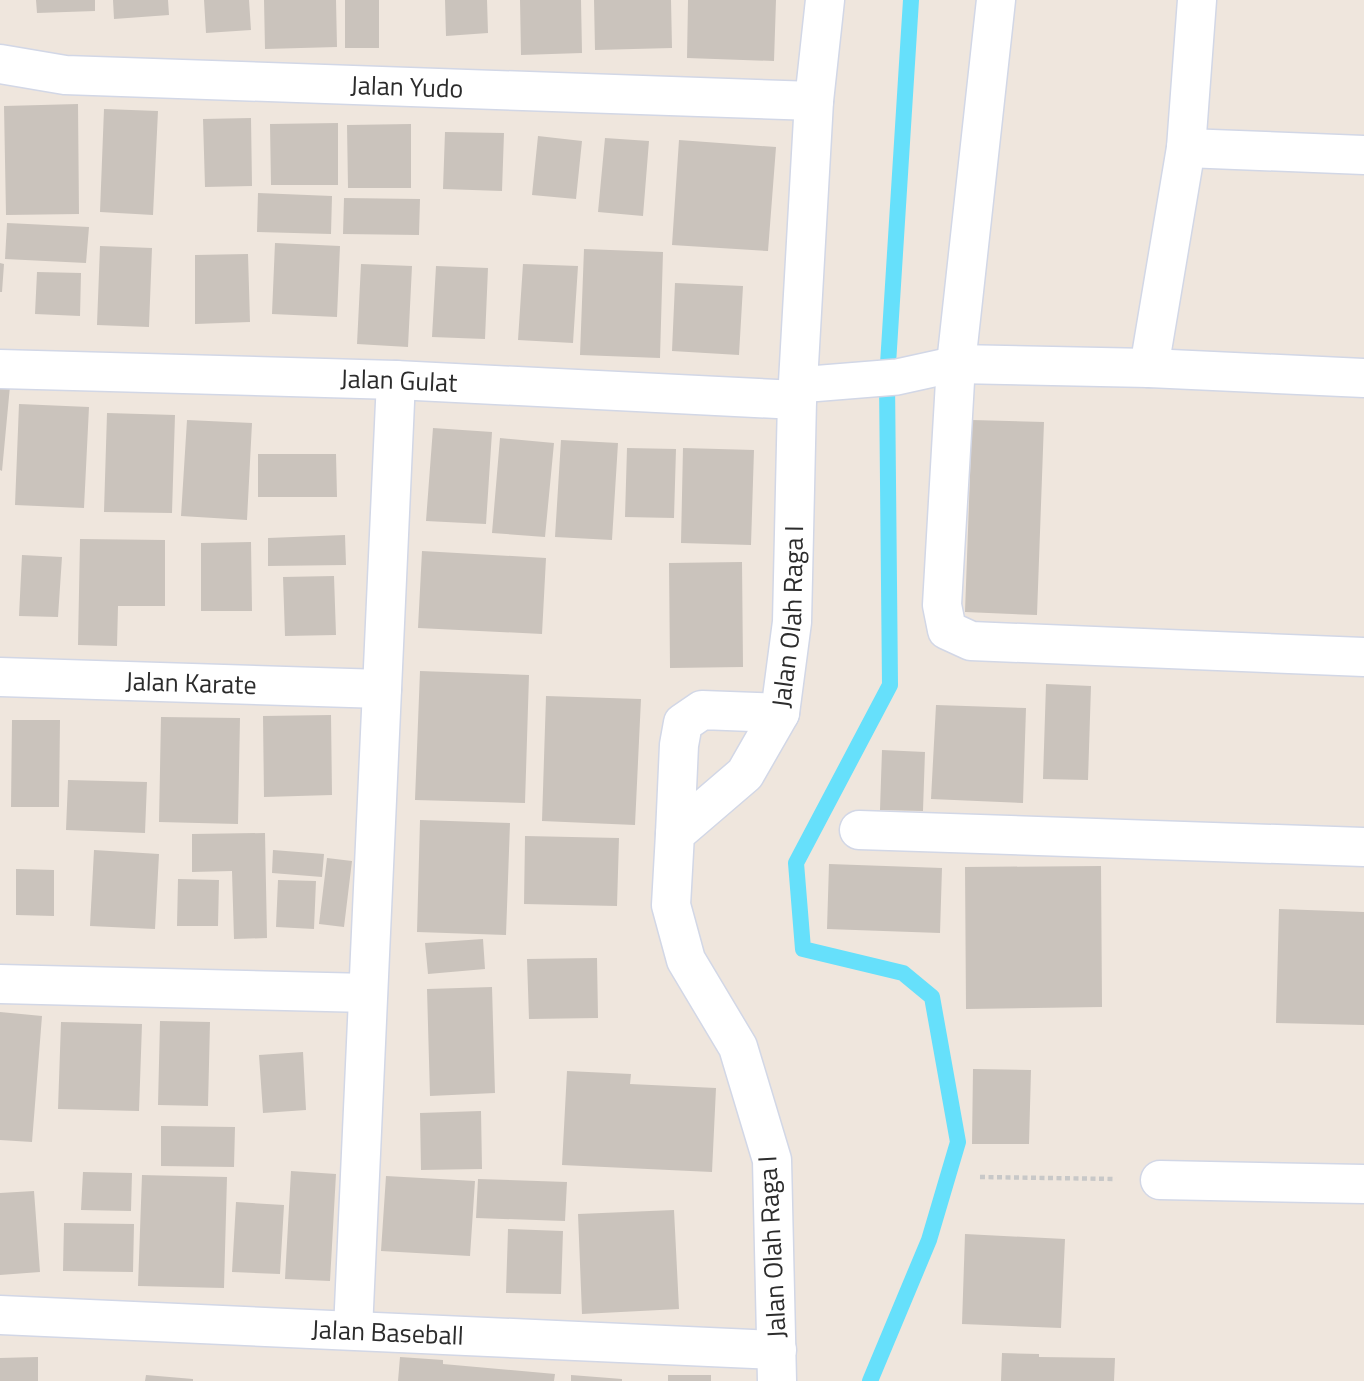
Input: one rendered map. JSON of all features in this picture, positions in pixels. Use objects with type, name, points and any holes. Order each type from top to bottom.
[{"type":"street","name":"Jalan Olah Raga I","points":[[777,1365],[772,1160],[738,1047],[686,960],[671,905],[675,834],[745,774],[780,713],[792,622],[797,393],[814,102],[825,0]]},
{"type":"street","points":[[996,0],[956,364],[943,605],[947,630],[971,641],[1364,657]]},
{"type":"street","points":[[1149,368],[1186,148],[1197,0]]},
{"type":"street","name":"Jalan Yudo","points":[[0,64],[65,75],[814,102]]},
{"type":"street","points":[[1186,148],[1364,155]]},
{"type":"street","points":[[797,393],[842,381],[897,377],[956,364],[1149,368],[1364,378]]},
{"type":"street","name":"Jalan Gulat","points":[[0,369],[797,393]]},
{"type":"street","points":[[353,1330],[396,380]]},
{"type":"street","name":"Jalan Karate","points":[[0,677],[382,689]]},
{"type":"street","points":[[675,834],[679,745],[683,723],[702,710],[780,713]]},
{"type":"street","points":[[859,830],[1355,847]]},
{"type":"street","points":[[0,984],[368,993]]},
{"type":"street","points":[[1160,1180],[1364,1184]]},
{"type":"street","name":"Jalan Baseball","points":[[0,1315],[353,1330],[777,1365]]},
{"type":"path","points":[[981,1177],[1160,1180]]},
{"type":"building","points":[[36,0],[95,0],[95,11],[37,13]]},
{"type":"building","points":[[113,0],[168,0],[169,15],[114,19]]},
{"type":"building","points":[[204,0],[249,0],[251,30],[206,33]]},
{"type":"building","points":[[264,0],[336,0],[337,47],[265,49]]},
{"type":"building","points":[[345,0],[379,0],[379,48],[345,48]]},
{"type":"building","points":[[445,0],[487,0],[488,33],[446,36]]},
{"type":"building","points":[[520,0],[581,0],[582,53],[521,55]]},
{"type":"building","points":[[594,0],[671,0],[672,48],[595,50]]},
{"type":"building","points":[[688,0],[776,0],[774,61],[687,58]]},
{"type":"building","points":[[78,104],[79,214],[6,215],[4,106]]},
{"type":"building","points":[[104,109],[158,111],[153,215],[100,212]]},
{"type":"building","points":[[251,118],[252,186],[205,187],[203,119]]},
{"type":"building","points":[[338,123],[338,185],[271,185],[270,124]]},
{"type":"building","points":[[411,124],[411,188],[348,188],[347,125]]},
{"type":"building","points":[[445,132],[504,133],[502,191],[443,189]]},
{"type":"building","points":[[538,136],[582,141],[576,199],[532,195]]},
{"type":"building","points":[[605,138],[649,141],[643,216],[598,212]]},
{"type":"building","points":[[679,140],[776,147],[768,251],[672,245]]},
{"type":"building","points":[[258,193],[332,196],[331,234],[257,232]]},
{"type":"building","points":[[344,198],[420,199],[419,235],[343,234]]},
{"type":"building","points":[[7,223],[89,227],[86,263],[5,259]]},
{"type":"building","points":[[275,243],[340,246],[337,317],[272,314]]},
{"type":"building","points":[[100,246],[152,248],[149,327],[97,325]]},
{"type":"building","points":[[584,249],[663,252],[660,358],[580,355]]},
{"type":"building","points":[[248,254],[250,322],[195,324],[195,255]]},
{"type":"building","points":[[0,263],[4,264],[2,292],[0,292]]},
{"type":"building","points":[[361,264],[412,266],[408,347],[357,344]]},
{"type":"building","points":[[523,264],[578,266],[573,343],[518,340]]},
{"type":"building","points":[[436,266],[488,268],[485,339],[432,337]]},
{"type":"building","points":[[37,272],[81,273],[80,316],[35,314]]},
{"type":"building","points":[[675,283],[743,286],[739,355],[672,351]]},
{"type":"building","points":[[0,385],[10,386],[2,471],[0,470]]},
{"type":"building","points":[[19,404],[89,407],[84,508],[15,505]]},
{"type":"building","points":[[107,413],[175,415],[172,513],[104,512]]},
{"type":"building","points":[[187,420],[252,423],[247,520],[181,516]]},
{"type":"building","points":[[972,420],[1044,422],[1037,615],[965,612]]},
{"type":"building","points":[[433,428],[492,432],[486,524],[426,521]]},
{"type":"building","points":[[500,438],[554,443],[545,537],[492,533]]},
{"type":"building","points":[[561,440],[618,443],[612,540],[555,537]]},
{"type":"building","points":[[627,448],[676,449],[674,518],[625,517]]},
{"type":"building","points":[[683,448],[754,450],[751,545],[681,543]]},
{"type":"building","points":[[258,454],[336,454],[337,497],[258,497]]},
{"type":"building","points":[[345,535],[346,565],[268,566],[268,538]]},
{"type":"building","points":[[80,539],[165,540],[165,606],[118,606],[117,646],[78,645]]},
{"type":"building","points":[[251,542],[252,611],[201,611],[201,543]]},
{"type":"building","points":[[422,551],[546,558],[542,634],[418,628]]},
{"type":"building","points":[[22,555],[62,557],[58,617],[19,616]]},
{"type":"building","points":[[742,562],[743,667],[670,668],[669,563]]},
{"type":"building","points":[[334,576],[336,635],[285,636],[283,577]]},
{"type":"building","points":[[420,671],[529,675],[525,803],[415,800]]},
{"type":"building","points":[[1046,684],[1091,686],[1088,780],[1043,779]]},
{"type":"building","points":[[546,696],[641,699],[635,825],[542,821]]},
{"type":"building","points":[[936,705],[1026,708],[1023,803],[931,799]]},
{"type":"building","points":[[331,715],[332,795],[264,797],[263,716]]},
{"type":"building","points":[[161,717],[240,718],[238,824],[159,822]]},
{"type":"building","points":[[12,720],[60,720],[59,807],[11,807]]},
{"type":"building","points":[[882,750],[925,752],[923,811],[880,810]]},
{"type":"building","points":[[68,780],[147,782],[145,833],[66,830]]},
{"type":"building","points":[[420,820],[510,823],[506,935],[417,932]]},
{"type":"building","points":[[265,833],[267,938],[234,939],[232,871],[192,872],[192,834]]},
{"type":"building","points":[[525,836],[619,838],[617,906],[524,904]]},
{"type":"building","points":[[94,850],[159,854],[155,929],[90,926]]},
{"type":"building","points":[[273,850],[324,854],[322,877],[272,873]]},
{"type":"building","points":[[327,858],[352,861],[344,927],[319,924]]},
{"type":"building","points":[[829,864],[942,868],[940,933],[827,929]]},
{"type":"building","points":[[1101,866],[1102,1007],[966,1009],[965,867]]},
{"type":"building","points":[[16,869],[54,870],[54,916],[16,915]]},
{"type":"building","points":[[178,879],[219,880],[218,926],[177,926]]},
{"type":"building","points":[[278,880],[316,881],[314,929],[276,927]]},
{"type":"building","points":[[1279,909],[1364,912],[1364,1025],[1276,1023]]},
{"type":"building","points":[[483,939],[485,969],[428,974],[425,943]]},
{"type":"building","points":[[597,958],[598,1018],[529,1019],[527,959]]},
{"type":"building","points":[[492,987],[495,1093],[430,1096],[427,989]]},
{"type":"building","points":[[0,1012],[42,1016],[32,1142],[0,1140]]},
{"type":"building","points":[[160,1021],[210,1022],[208,1106],[158,1105]]},
{"type":"building","points":[[61,1022],[142,1024],[139,1111],[58,1109]]},
{"type":"building","points":[[303,1052],[306,1110],[263,1113],[259,1055]]},
{"type":"building","points":[[973,1069],[1031,1070],[1029,1144],[972,1144]]},
{"type":"building","points":[[567,1071],[631,1074],[630,1084],[716,1088],[712,1172],[562,1165]]},
{"type":"building","points":[[481,1111],[482,1169],[421,1170],[420,1113]]},
{"type":"building","points":[[161,1126],[235,1127],[234,1167],[161,1166]]},
{"type":"building","points":[[291,1171],[336,1174],[330,1281],[285,1279]]},
{"type":"building","points":[[83,1172],[132,1173],[131,1211],[81,1210]]},
{"type":"building","points":[[142,1175],[227,1177],[224,1288],[138,1286]]},
{"type":"building","points":[[386,1176],[475,1181],[470,1256],[381,1251]]},
{"type":"building","points":[[478,1179],[567,1182],[565,1221],[476,1218]]},
{"type":"building","points":[[34,1191],[40,1272],[0,1275],[0,1193]]},
{"type":"building","points":[[236,1202],[284,1205],[280,1274],[232,1272]]},
{"type":"building","points":[[674,1210],[679,1309],[582,1314],[578,1214]]},
{"type":"building","points":[[64,1223],[134,1224],[133,1272],[63,1271]]},
{"type":"building","points":[[508,1229],[563,1231],[561,1294],[506,1293]]},
{"type":"building","points":[[965,1234],[1065,1239],[1061,1328],[962,1324]]},
{"type":"building","points":[[1002,1353],[1039,1354],[1039,1357],[1115,1358],[1114,1381],[1001,1381]]},
{"type":"building","points":[[38,1357],[38,1381],[0,1381],[0,1358]]},
{"type":"building","points":[[400,1357],[443,1360],[443,1364],[555,1374],[554,1381],[398,1381]]},
{"type":"building","points":[[146,1375],[193,1379],[193,1381],[145,1381]]},
{"type":"building","points":[[571,1375],[622,1379],[622,1381],[571,1381]]},
{"type":"building","points":[[668,1375],[711,1375],[711,1381],[668,1381]]},
{"type":"waterway","points":[[870,1381],[929,1240],[958,1142],[932,997],[903,973],[803,949],[796,863],[890,685],[887,380],[911,0]]}]
